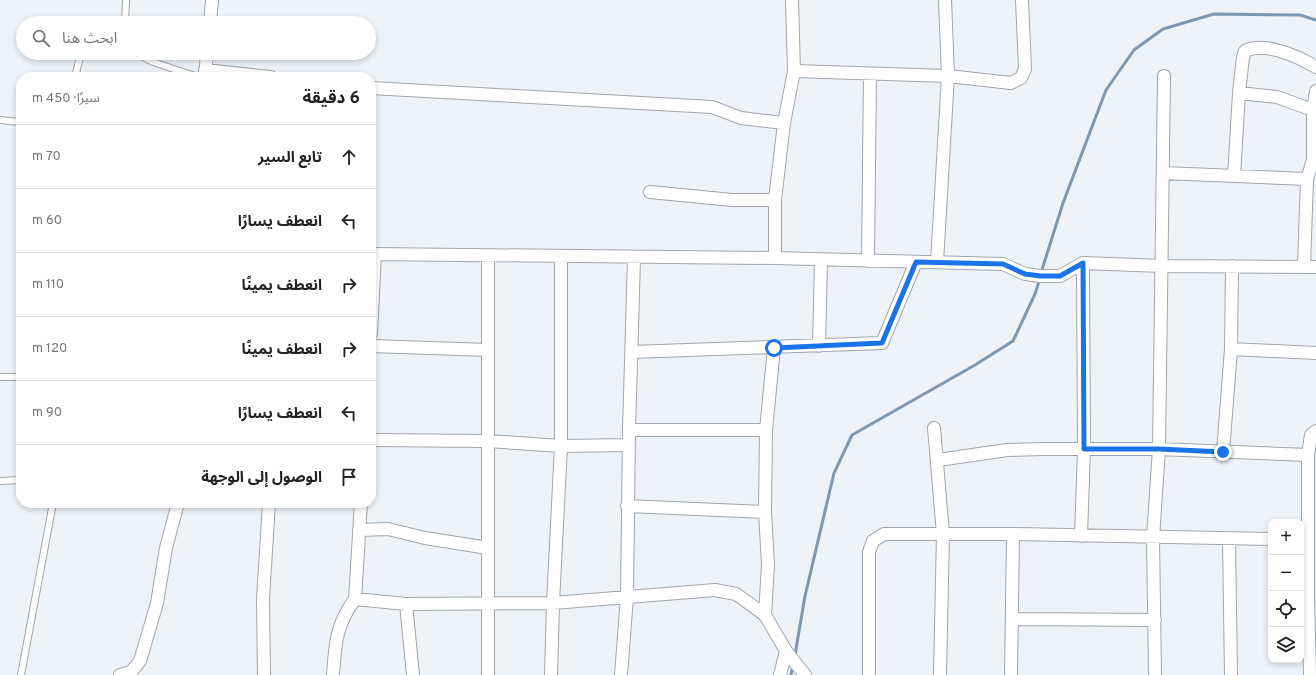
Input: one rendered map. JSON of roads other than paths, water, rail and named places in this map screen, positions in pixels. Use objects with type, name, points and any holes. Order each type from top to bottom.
[{"type":"street","points":[[211,16],[212,0]]},
{"type":"street","points":[[775,258],[775,200],[784,123],[794,71],[792,0]]},
{"type":"street","points":[[937,262],[948,76],[945,0]]},
{"type":"street","points":[[794,71],[948,76],[1011,83],[1021,78],[1025,69],[1022,0]]},
{"type":"street","points":[[1234,176],[1239,93],[1245,51],[1250,48],[1281,51],[1301,58],[1316,67]]},
{"type":"street","points":[[204,72],[206,60]]},
{"type":"street","points":[[868,261],[870,74]]},
{"type":"street","points":[[1155,675],[1153,538],[1159,449],[1164,76]]},
{"type":"street","points":[[376,88],[712,107],[741,118],[784,123]]},
{"type":"street","points":[[376,254],[634,258],[775,258],[1003,264],[1025,274],[1040,276],[1060,276],[1083,263],[1162,266],[1310,267],[1307,179],[1313,160],[1313,110],[1316,91]]},
{"type":"street","points":[[1239,93],[1277,97],[1313,110]]},
{"type":"street","points":[[1163,173],[1307,179]]},
{"type":"street","points":[[650,192],[732,200],[775,200]]},
{"type":"street","points":[[488,256],[488,675]]},
{"type":"street","points":[[551,675],[561,446],[561,257]]},
{"type":"street","points":[[621,675],[627,597],[627,506],[634,258]]},
{"type":"street","points":[[819,346],[820,260]]},
{"type":"street","points":[[632,352],[882,343],[916,262]]},
{"type":"street","points":[[1081,536],[1084,449],[1083,263]]},
{"type":"street","points":[[1223,452],[1231,349],[1232,266]]},
{"type":"street","points":[[376,346],[488,350]]},
{"type":"street","points":[[765,615],[768,565],[764,512],[766,430],[774,348]]},
{"type":"street","points":[[1231,349],[1316,353]]},
{"type":"street","points":[[934,428],[938,460],[943,534],[940,675]]},
{"type":"street","points":[[629,430],[766,430]]},
{"type":"street","points":[[1310,675],[1308,455],[1311,435],[1316,431]]},
{"type":"street","points":[[376,440],[488,441],[561,446],[629,445]]},
{"type":"street","points":[[938,460],[1007,450],[1159,449],[1308,455]]},
{"type":"street","points":[[627,506],[764,512]]},
{"type":"street","points":[[120,675],[130,672],[140,661],[157,603],[166,548],[177,508]]},
{"type":"street","points":[[264,675],[263,599],[269,508]]},
{"type":"street","points":[[333,675],[339,625],[355,599],[361,508]]},
{"type":"street","points":[[359,530],[388,529],[419,537],[488,548]]},
{"type":"street","points":[[869,675],[870,552],[873,542],[884,534],[1013,534],[1153,538],[1268,539]]},
{"type":"street","points":[[1011,675],[1013,534]]},
{"type":"street","points":[[1229,539],[1231,675]]},
{"type":"street","points":[[355,599],[406,604],[553,603],[715,590],[736,594],[765,615],[786,652],[805,675]]},
{"type":"street","points":[[406,604],[413,675]]},
{"type":"street","points":[[1012,619],[1155,620]]},
{"type":"street","points":[[780,675],[786,652]]},
{"type":"lane","points":[[125,16],[126,0]]},
{"type":"lane","points":[[76,72],[79,60]]},
{"type":"lane","points":[[150,60],[192,72]]},
{"type":"lane","points":[[0,120],[16,122]]},
{"type":"lane","points":[[0,377],[16,377]]},
{"type":"lane","points":[[0,481],[16,480]]},
{"type":"lane","points":[[22,675],[52,508]]},
{"type":"waterway","points":[[1041,273],[1063,203],[1106,90],[1134,50],[1163,29],[1214,14],[1300,15],[1316,20]]},
{"type":"waterway","points":[[795,655],[805,596],[834,473],[852,435],[975,365],[1013,341],[1035,294],[1040,278]]},
{"type":"waterway","points":[[791,675],[793,665]]}]
